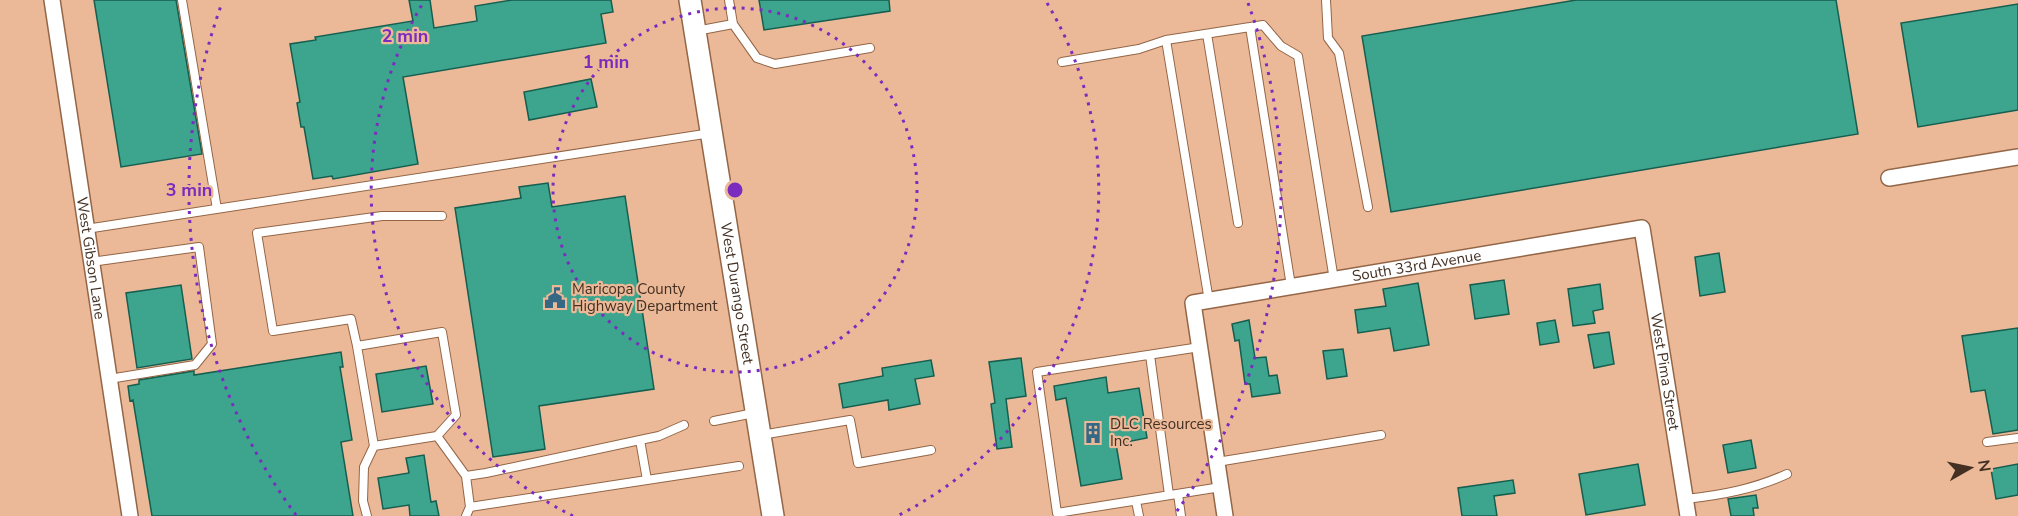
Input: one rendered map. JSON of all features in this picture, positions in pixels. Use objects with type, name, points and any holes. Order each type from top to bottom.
[{"type":"street","name":"West Gibson Lane","points":[[52,0],[130,516]]},
{"type":"street","name":"West Durango Street","points":[[690,0],[773,516]]},
{"type":"street","points":[[1889,178],[2018,157]]},
{"type":"street","name":"South 33rd Avenue","points":[[1200,347],[1193,303],[1642,228]]},
{"type":"street","name":"West Pima Street","points":[[1642,228],[1688,516]]},
{"type":"street","points":[[1200,347],[1226,516]]},
{"type":"lane","points":[[182,0],[217,209]]},
{"type":"lane","points":[[729,0],[732,24],[757,58],[775,64],[870,48]]},
{"type":"lane","points":[[1326,0],[1328,38],[1339,52],[1368,207]]},
{"type":"lane","points":[[695,31],[732,24]]},
{"type":"lane","points":[[1062,62],[1139,49],[1166,40],[1263,25],[1281,46],[1298,56],[1334,280]]},
{"type":"lane","points":[[1250,27],[1291,286]]},
{"type":"lane","points":[[1207,34],[1238,223]]},
{"type":"lane","points":[[1166,40],[1209,301]]},
{"type":"lane","points":[[87,229],[711,133]]},
{"type":"lane","points":[[367,516],[363,501],[364,467],[374,446],[351,319],[273,331],[257,233],[382,216],[442,216]]},
{"type":"lane","points":[[92,262],[199,247],[212,344],[195,365],[109,379]]},
{"type":"lane","points":[[357,346],[442,332],[456,415],[437,436],[374,446]]},
{"type":"lane","points":[[1200,347],[1036,372],[1057,513],[1221,487]]},
{"type":"lane","points":[[1150,355],[1169,495]]},
{"type":"lane","points":[[714,421],[756,413]]},
{"type":"lane","points":[[760,436],[850,420],[858,463],[931,450]]},
{"type":"lane","points":[[466,476],[658,436],[684,425]]},
{"type":"lane","points":[[1217,462],[1381,435]]},
{"type":"lane","points":[[437,436],[466,476],[470,507],[466,516]]},
{"type":"lane","points":[[1987,442],[2018,438]]},
{"type":"lane","points":[[640,440],[647,480]]},
{"type":"lane","points":[[470,507],[739,466]]},
{"type":"lane","points":[[1686,499],[1762,485],[1787,474]]},
{"type":"lane","points":[[1178,494],[1181,516]]},
{"type":"lane","points":[[1136,501],[1139,516]]},
{"type":"building","points":[[94,0],[176,0],[202,154],[121,167]]},
{"type":"building","points":[[409,0],[430,0],[434,28],[477,21],[475,6],[512,0],[611,0],[613,12],[601,14],[606,43],[403,77],[418,164],[333,179],[332,176],[313,179],[304,127],[301,127],[297,103],[300,102],[290,44],[316,40],[315,37],[413,21]]},
{"type":"building","points":[[759,0],[889,0],[890,11],[764,30]]},
{"type":"building","points":[[1576,0],[1836,0],[1858,134],[1391,212],[1362,36]]},
{"type":"building","points":[[2018,4],[2018,110],[1918,127],[1901,23]]},
{"type":"building","points":[[591,79],[597,107],[529,120],[524,92]]},
{"type":"building","name":"Maricopa County Highway Department","points":[[548,183],[552,207],[625,196],[654,389],[539,406],[545,449],[493,457],[455,208],[521,198],[519,187]]},
{"type":"building","points":[[1719,253],[1725,292],[1700,296],[1695,257]]},
{"type":"building","points":[[1504,280],[1509,314],[1475,319],[1470,285]]},
{"type":"building","points":[[1418,283],[1429,345],[1394,351],[1390,328],[1358,333],[1355,310],[1386,306],[1383,289]]},
{"type":"building","points":[[1600,284],[1603,309],[1593,311],[1595,323],[1573,326],[1568,289]]},
{"type":"building","points":[[181,285],[192,359],[137,368],[126,293]]},
{"type":"building","points":[[1249,320],[1255,358],[1266,357],[1269,376],[1277,375],[1280,393],[1252,397],[1250,384],[1245,384],[1239,340],[1235,341],[1232,324]]},
{"type":"building","points":[[1555,320],[1559,342],[1540,345],[1537,323]]},
{"type":"building","points":[[2018,328],[2018,430],[1993,434],[1985,390],[1971,392],[1962,336]]},
{"type":"building","points":[[1609,332],[1614,364],[1594,368],[1588,335]]},
{"type":"building","points":[[1343,349],[1347,376],[1327,379],[1323,351]]},
{"type":"building","points":[[341,352],[343,367],[340,367],[352,440],[341,442],[353,516],[152,516],[133,400],[130,401],[128,386],[139,384],[139,380],[194,371],[194,375]]},
{"type":"building","points":[[1021,358],[1026,396],[1006,399],[1012,447],[997,449],[991,404],[995,403],[989,362]]},
{"type":"building","points":[[931,360],[934,376],[915,379],[920,404],[889,410],[888,400],[843,408],[839,384],[883,376],[882,368]]},
{"type":"building","points":[[426,366],[433,404],[382,412],[376,374]]},
{"type":"building","name":"DLC Resources Inc.","points":[[1106,377],[1108,393],[1139,388],[1147,438],[1116,444],[1122,479],[1081,486],[1066,398],[1056,400],[1054,386]]},
{"type":"building","points":[[1751,440],[1756,468],[1728,473],[1723,445]]},
{"type":"building","points":[[424,455],[431,502],[436,501],[439,516],[410,516],[409,505],[383,509],[378,478],[409,473],[406,458]]},
{"type":"building","points":[[1638,464],[1645,505],[1586,515],[1579,474]]},
{"type":"building","points":[[2018,464],[2018,495],[1996,499],[1991,469]]},
{"type":"building","points":[[1513,480],[1515,493],[1494,496],[1497,516],[1462,516],[1458,488]]},
{"type":"building","points":[[1756,495],[1758,508],[1753,508],[1754,516],[1731,516],[1728,499]]},
{"type":"place","name":"Maricopa County Highway Department","points":[[555,298]]},
{"type":"place","name":"DLC Resources Inc.","points":[[1093,433]]}]
